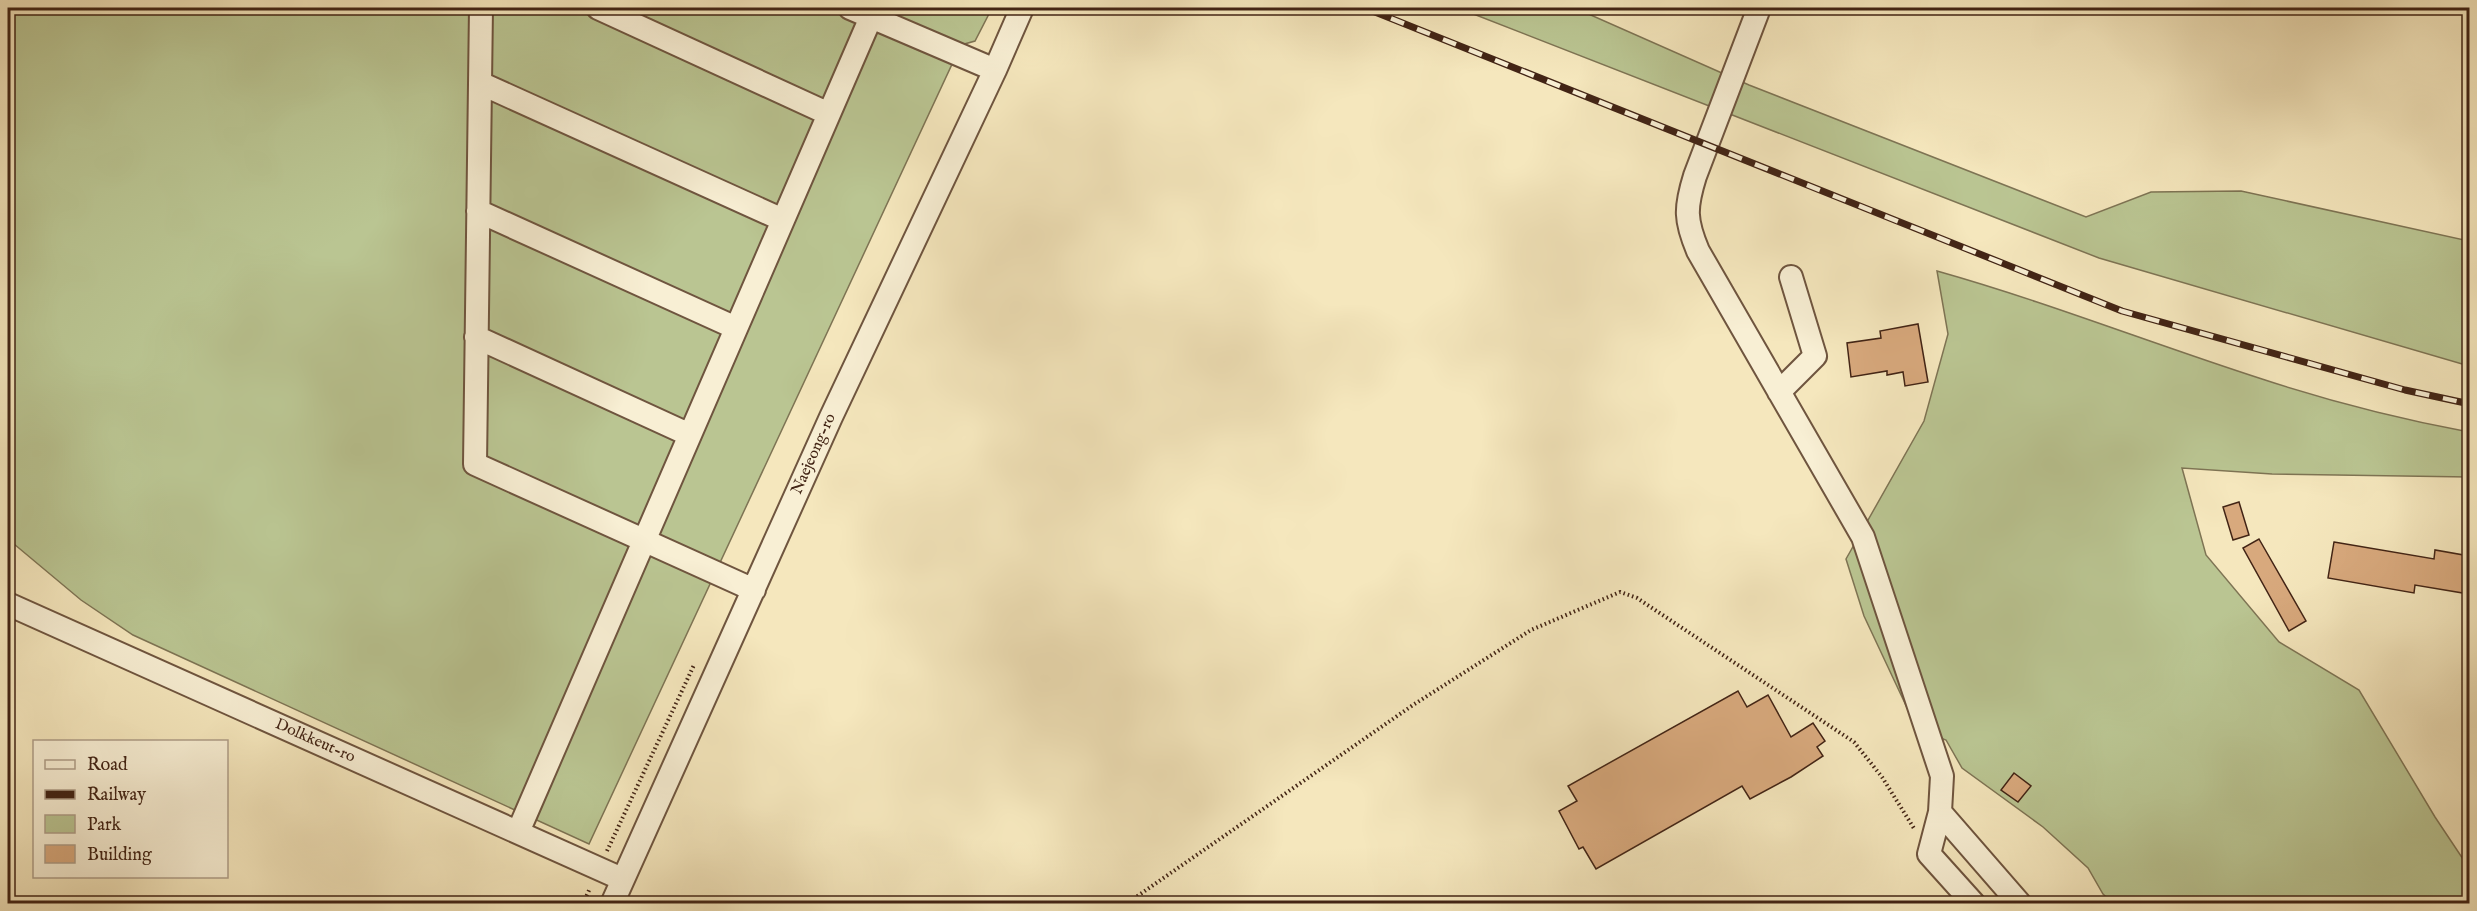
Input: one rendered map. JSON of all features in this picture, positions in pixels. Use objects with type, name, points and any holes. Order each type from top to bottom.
[{"type":"street","points":[[481,8],[475,464],[754,590]]},
{"type":"street","points":[[598,8],[829,114]]},
{"type":"street","points":[[850,8],[995,70]]},
{"type":"street","name":"Naejeong-ro","points":[[612,903],[831,417],[1022,8]]},
{"type":"street","points":[[1759,8],[1734,68],[1687,204],[1690,231],[1698,251],[1863,537],[1942,776],[1940,812],[1929,854],[1974,903]]},
{"type":"street","points":[[518,832],[871,17]]},
{"type":"street","points":[[480,83],[783,220]]},
{"type":"street","points":[[478,211],[736,328]]},
{"type":"street","points":[[1779,392],[1815,356],[1791,277]]},
{"type":"street","points":[[476,338],[690,435]]},
{"type":"street","name":"Dolkkeut-ro","points":[[8,604],[622,879]]},
{"type":"street","points":[[1940,812],[2020,903]]},
{"type":"path","points":[[1126,903],[1413,705],[1531,630],[1620,592],[1637,598],[1854,742],[1882,777],[1929,854]]},
{"type":"green space","points":[[8,8],[992,8],[975,41],[961,45],[589,844],[133,635],[81,600],[8,539]]},
{"type":"green space","points":[[1458,8],[1575,8],[1749,85],[2086,217],[2151,192],[2241,191],[2469,241],[2469,366],[2099,258]]},
{"type":"green space","points":[[1937,271],[2019,296],[2287,387],[2365,409],[2469,432],[2469,477],[2272,474],[2182,468],[2206,555],[2279,642],[2359,690],[2435,817],[2469,868],[2469,903],[2113,903],[2103,894],[2088,868],[2043,827],[1962,768],[1946,740],[1917,729],[1864,616],[1846,559],[1924,421],[1948,334]]},
{"type":"building","points":[[1918,324],[1928,382],[1905,386],[1903,372],[1887,375],[1887,371],[1851,377],[1847,343],[1881,338],[1880,331]]},
{"type":"building","points":[[2239,502],[2249,535],[2233,540],[2223,507]]},
{"type":"building","points":[[2259,539],[2306,621],[2289,631],[2243,548]]},
{"type":"building","points":[[2334,542],[2434,559],[2435,550],[2469,556],[2469,594],[2415,585],[2414,593],[2328,578]]},
{"type":"building","points":[[1738,691],[1747,707],[1768,695],[1791,737],[1813,723],[1825,741],[1817,747],[1823,756],[1791,777],[1750,799],[1742,786],[1596,869],[1583,847],[1579,849],[1559,811],[1577,801],[1568,786]]},
{"type":"building","points":[[2014,773],[2031,786],[2018,802],[2001,790]]},
{"type":"railway","points":[[1365,8],[2122,311],[2405,390],[2470,404]]}]
